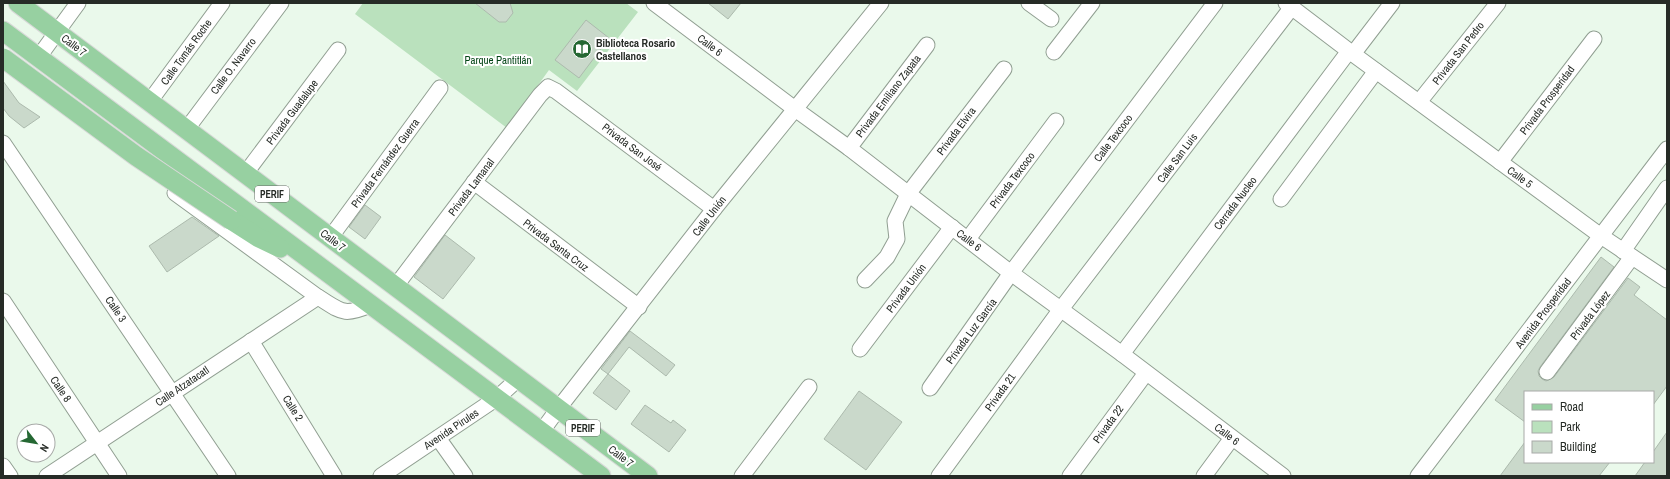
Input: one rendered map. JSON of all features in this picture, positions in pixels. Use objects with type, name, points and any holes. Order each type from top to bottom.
[{"type":"main road","name":"Calle 7","points":[[18,3],[648,476]]},
{"type":"main road","name":"PERIF","points":[[6,40],[38,58],[601,476]]},
{"type":"main road","points":[[3,58],[136,156],[231,220],[259,238],[310,260]]},
{"type":"street","points":[[38,58],[78,3]]},
{"type":"street","name":"Calle Tomás Roche","points":[[150,101],[222,3]]},
{"type":"street","name":"Calle O. Navarro","points":[[186,130],[281,3]]},
{"type":"street","name":"Calle 6","points":[[654,3],[795,110],[849,148],[1011,273],[1122,354],[1283,476]]},
{"type":"street","name":"Calle Unión","points":[[542,432],[558,409],[714,209],[881,3]]},
{"type":"street","points":[[1029,3],[1051,19]]},
{"type":"street","points":[[1054,52],[1092,3]]},
{"type":"street","name":"Calle Texcoco","points":[[1011,273],[1215,3]]},
{"type":"street","name":"Cerrada Nucleo","points":[[1122,354],[1351,52],[1392,3]]},
{"type":"street","name":"Privada San Pedro","points":[[1419,102],[1498,3]]},
{"type":"street","name":"Calle 5","points":[[1289,5],[1376,71],[1601,236],[1667,280]]},
{"type":"street","name":"Calle San Luis","points":[[1061,309],[1289,5]]},
{"type":"street","name":"Privada Prosperidad","points":[[1500,162],[1594,39]]},
{"type":"street","name":"Privada Emiliano Zapata","points":[[849,148],[927,45]]},
{"type":"street","name":"Privada Guadalupe","points":[[245,174],[338,50]]},
{"type":"street","points":[[3,69],[318,297],[342,311],[355,311],[370,305]]},
{"type":"street","name":"Privada Elvira","points":[[865,280],[886,257],[897,239],[895,221],[908,194],[1004,69]]},
{"type":"street","points":[[1281,199],[1376,71]]},
{"type":"street","points":[[38,93],[65,78]]},
{"type":"street","name":"Privada Lamanal","points":[[395,287],[540,95],[548,87]]},
{"type":"street","name":"Privada San José","points":[[548,87],[556,91],[714,209]]},
{"type":"street","name":"Privada Fernández Guerra","points":[[330,238],[440,88]]},
{"type":"street","name":"Privada Texcoco","points":[[968,239],[1056,122]]},
{"type":"street","name":"Calle 3","points":[[3,143],[228,476]]},
{"type":"street","name":"Avenida Prosperidad","points":[[1418,476],[1667,149]]},
{"type":"street","name":"Privada Santa Cruz","points":[[474,182],[638,307]]},
{"type":"street","name":"Privada López","points":[[1547,372],[1628,254],[1667,188]]},
{"type":"street","name":"Privada Unión","points":[[860,349],[952,227]]},
{"type":"street","name":"Privada Luz García","points":[[930,388],[1011,273]]},
{"type":"street","name":"Calle Atzatacatl","points":[[47,476],[318,297]]},
{"type":"street","name":"Calle 8","points":[[3,301],[119,476]]},
{"type":"street","name":"Privada 21","points":[[939,476],[1061,309]]},
{"type":"street","name":"Calle 2","points":[[251,341],[334,476]]},
{"type":"street","name":"Privada 22","points":[[1070,476],[1146,372]]},
{"type":"street","name":"Avenida Pirules","points":[[381,476],[497,398],[518,379]]},
{"type":"street","points":[[742,476],[809,387]]},
{"type":"street","points":[[438,438],[465,476]]},
{"type":"street","points":[[1204,476],[1232,438]]},
{"type":"street","points":[[3,466],[10,476]]},
{"type":"green space","name":"Parque Pantitlán","points":[[363,3],[475,3],[489,14],[497,3],[626,3],[638,12],[577,91],[549,70],[507,128],[355,14]]},
{"type":"building","points":[[475,3],[510,3],[513,13],[506,22],[499,22]]},
{"type":"building","points":[[708,3],[741,3],[728,19]]},
{"type":"building","name":"Biblioteca Rosario Castellanos","points":[[586,20],[609,38],[579,78],[555,60]]},
{"type":"building","points":[[3,81],[19,103],[40,117],[24,128],[9,116],[3,108]]},
{"type":"building","points":[[365,205],[381,217],[365,239],[349,227]]},
{"type":"building","points":[[192,217],[219,236],[167,272],[149,246]]},
{"type":"building","points":[[445,235],[475,258],[443,299],[414,277]]},
{"type":"building","points":[[1601,257],[1614,267],[1540,367],[1538,371],[1539,376],[1542,379],[1546,381],[1554,377],[1628,278],[1640,287],[1634,295],[1667,320],[1667,386],[1654,404],[1654,391],[1524,391],[1524,421],[1495,400]]},
{"type":"building","points":[[630,331],[675,365],[666,376],[629,347],[608,374],[601,369]]},
{"type":"building","points":[[608,374],[630,391],[616,410],[593,393]]},
{"type":"building","points":[[859,391],[902,422],[866,470],[824,439]]},
{"type":"building","points":[[645,405],[671,423],[673,420],[686,430],[669,452],[631,424]]},
{"type":"building","points":[[1667,432],[1667,476],[1635,476],[1644,463],[1654,463],[1654,451]]},
{"type":"building","points":[[1524,443],[1524,463],[1609,463],[1599,476],[1500,476]]},
{"type":"place","name":"Biblioteca Rosario Castellanos","points":[[582,49]]}]
